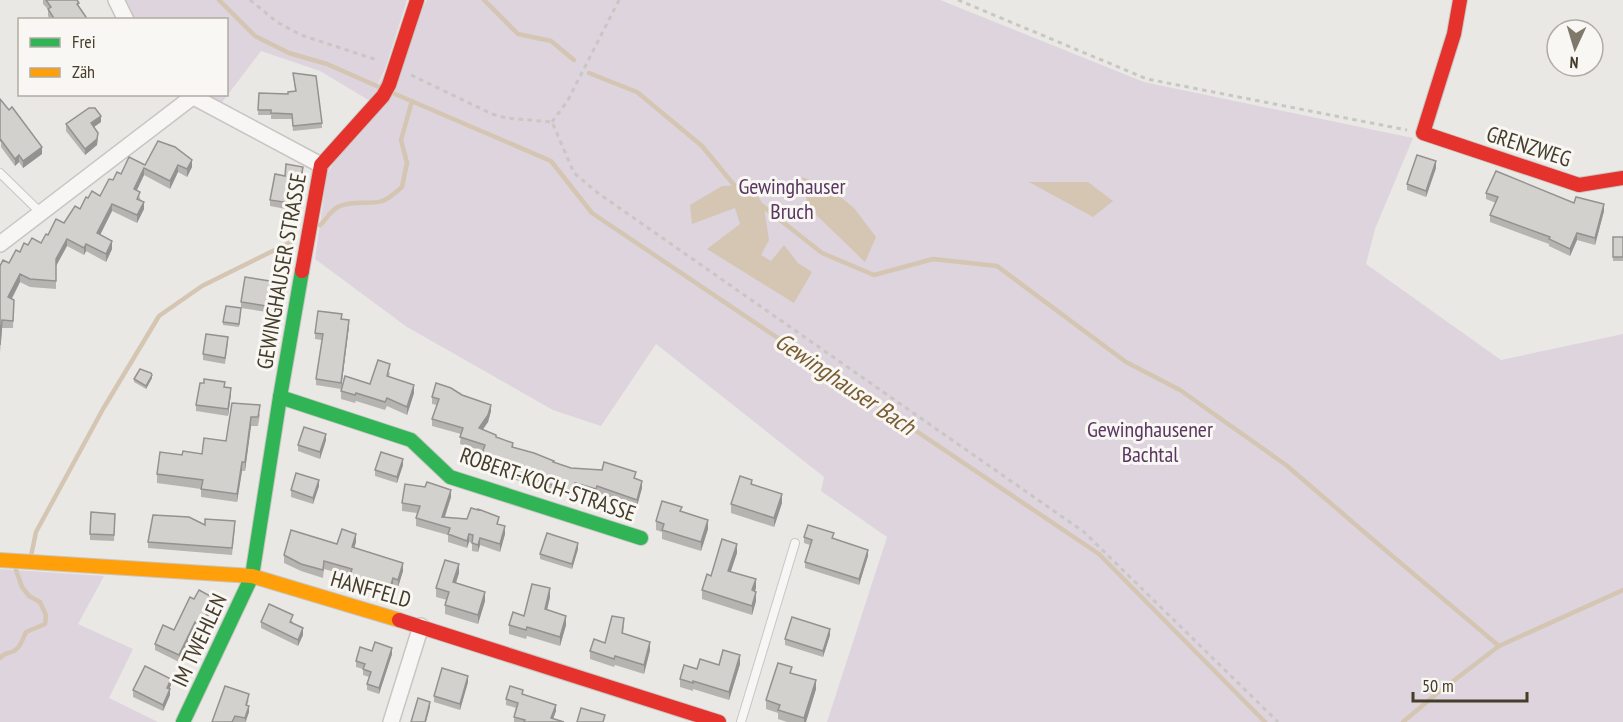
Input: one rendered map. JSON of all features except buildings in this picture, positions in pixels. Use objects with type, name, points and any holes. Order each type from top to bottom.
[{"type":"street","points":[[116,0],[125,18]]},
{"type":"street","name":"GEWINGHAUSER STRASSE","points":[[252,576],[280,398],[321,165],[386,91],[417,0]]},
{"type":"street","points":[[1423,134],[1454,34],[1460,0]]},
{"type":"street","points":[[0,244],[190,96],[321,165]]},
{"type":"street","name":"GRENZWEG","points":[[1423,134],[1578,185],[1623,178]]},
{"type":"street","name":"ROBERT-KOCH-STRASSE","points":[[280,398],[411,440],[450,477],[641,538]]},
{"type":"street","name":"HANFFELD","points":[[0,560],[252,576],[421,626],[719,722]]},
{"type":"street","name":"IM TWEHLEN","points":[[183,722],[252,576]]},
{"type":"street","points":[[391,722],[421,626]]},
{"type":"lane","points":[[0,173],[41,213]]},
{"type":"lane","points":[[741,722],[795,543]]},
{"type":"path","points":[[250,0],[277,22],[301,35],[395,66],[492,114],[506,118],[552,122]]},
{"type":"path","points":[[552,122],[568,100],[619,0]]},
{"type":"path","points":[[958,0],[1147,79],[1423,134]]},
{"type":"path","points":[[552,122],[574,173],[598,193],[1084,532],[1278,722]]},
{"type":"green space","points":[[124,0],[407,0],[385,69],[370,101],[320,71],[261,51],[228,94],[228,18],[133,18]]},
{"type":"green space","name":"Gewinghausener Bachtal","points":[[427,0],[940,0],[1144,82],[1413,138],[1375,229],[1366,264],[1501,360],[1623,334],[1623,722],[827,722],[887,537],[821,491],[824,477],[656,344],[601,426],[553,410],[407,327],[315,259],[327,174]]},
{"type":"green space","points":[[203,96],[227,96],[220,105]]},
{"type":"green space","points":[[0,569],[104,576],[78,624],[133,649],[109,698],[158,722],[0,722]]},
{"type":"shaded area","points":[[802,177],[827,186],[854,208],[876,237],[865,262],[808,207]]},
{"type":"shaded area","points":[[1029,182],[1088,182],[1113,201],[1093,217]]},
{"type":"shaded area","points":[[752,185],[764,207],[769,240],[761,255],[771,261],[784,245],[798,263],[812,272],[794,303],[707,249],[740,224],[735,208],[692,224],[690,205],[722,186]]},
{"type":"waterway","name":"Gewinghauser Bach","points":[[219,0],[255,36],[289,53],[327,64],[379,87]]},
{"type":"waterway","points":[[484,0],[518,34],[551,41],[574,60]]},
{"type":"waterway","points":[[589,73],[637,92],[702,146],[739,188]]},
{"type":"waterway","name":"Gewinghauser Bach","points":[[395,94],[551,161],[592,213],[1099,554],[1265,722]]},
{"type":"waterway","points":[[320,225],[337,207],[351,203],[382,201],[402,187],[407,163],[401,140],[412,101]]},
{"type":"waterway","points":[[760,204],[822,253],[874,275],[933,259],[997,266],[1126,362],[1180,390],[1286,465],[1499,646]]},
{"type":"waterway","points":[[31,556],[36,532],[103,409],[159,316],[202,286],[295,240]]},
{"type":"waterway","points":[[0,658],[16,649],[26,632],[45,624],[46,615],[40,602],[29,596],[22,587],[16,570]]},
{"type":"waterway","points":[[1403,722],[1499,646],[1623,590]]},
{"type":"traffic: fast","points":[[183,722],[252,576],[302,271]]},
{"type":"traffic: fast","points":[[280,397],[411,440],[450,477],[641,538]]},
{"type":"traffic: slow","points":[[0,560],[252,576],[399,620]]},
{"type":"traffic: jam","points":[[302,271],[321,165],[383,96],[389,85],[417,0]]},
{"type":"traffic: jam","points":[[1460,0],[1454,34],[1423,133],[1579,185],[1623,178]]},
{"type":"traffic: jam","points":[[399,620],[719,722]]},
{"type":"park label","name":"Gewinghauser Bruch","points":[[792,198]]}]
